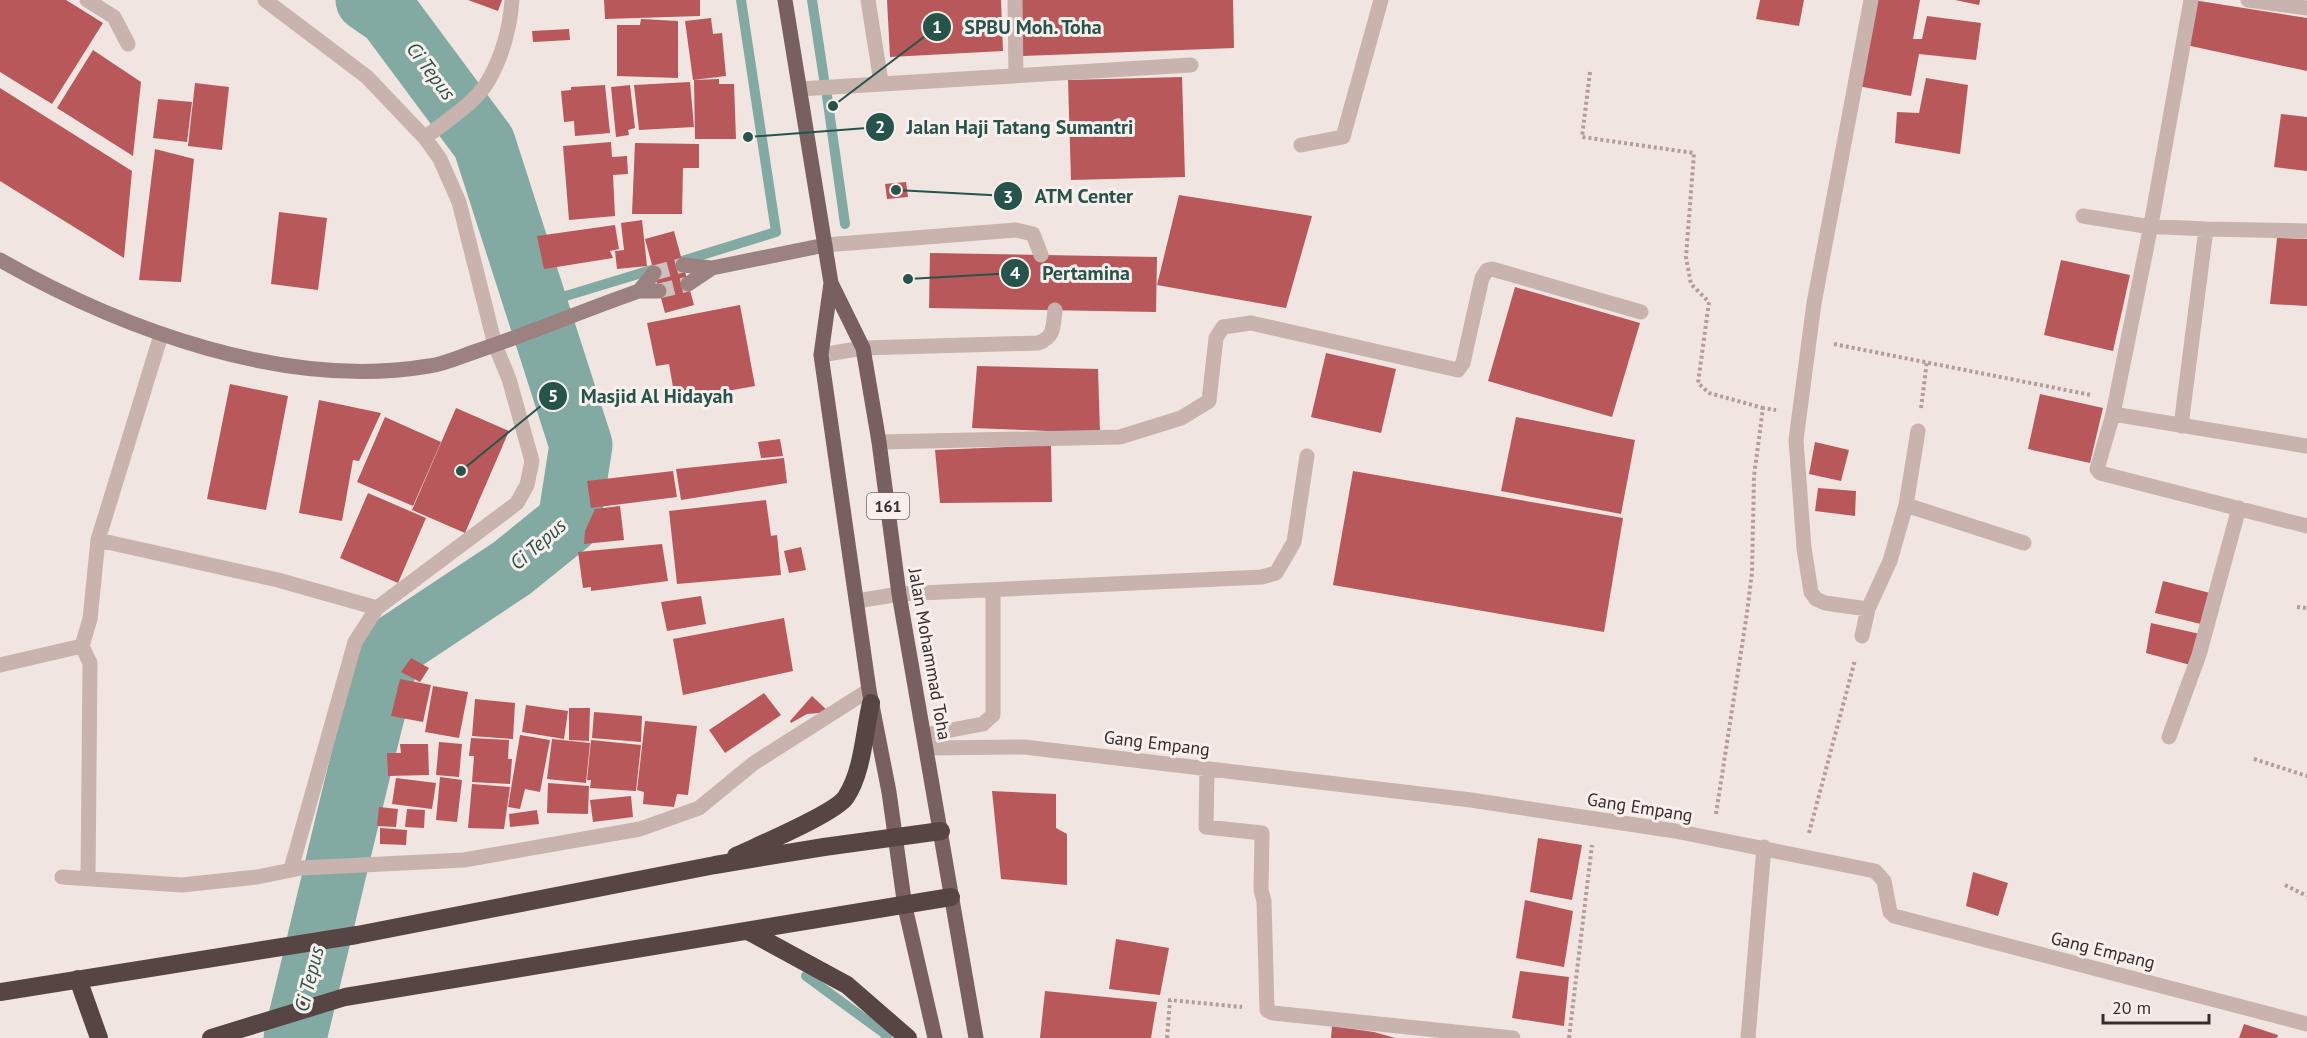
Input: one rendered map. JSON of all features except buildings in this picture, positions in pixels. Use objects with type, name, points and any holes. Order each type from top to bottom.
[{"type":"highway","points":[[715,865],[813,819],[845,799],[858,770],[870,697]]},
{"type":"highway","points":[[0,992],[357,935],[715,865],[941,831]]},
{"type":"highway","points":[[211,1038],[345,997],[951,897]]},
{"type":"highway","points":[[748,931],[847,985],[908,1038]]},
{"type":"highway","points":[[78,979],[99,1038]]},
{"type":"main road","name":"Jalan Mohammad Toha","points":[[785,0],[831,283],[821,355],[870,697],[905,906],[935,1038]]},
{"type":"main road","name":"Jalan Mohammad Toha","points":[[831,283],[863,348],[879,442],[899,594],[976,1038]]},
{"type":"street","points":[[87,0],[114,17],[128,44]]},
{"type":"street","points":[[266,0],[367,77],[430,134],[459,202],[532,461],[527,485],[517,504],[377,608],[355,642],[296,869]]},
{"type":"street","points":[[430,134],[463,108],[488,82],[505,40],[512,0]]},
{"type":"street","points":[[868,0],[881,82]]},
{"type":"street","points":[[1015,0],[1016,75]]},
{"type":"street","points":[[1301,145],[1337,140],[1343,137],[1381,0]]},
{"type":"street","points":[[1869,609],[1825,603],[1816,599],[1811,592],[1804,548],[1796,440],[1809,340],[1871,0]]},
{"type":"street","points":[[2191,0],[2151,225],[2114,407],[2097,472],[2307,526]]},
{"type":"street","points":[[2248,0],[2307,8]]},
{"type":"street","points":[[800,88],[1191,65]]},
{"type":"street","points":[[2083,216],[2151,225],[2206,229],[2307,231]]},
{"type":"street","points":[[2181,426],[2206,229]]},
{"type":"street","points":[[683,265],[712,268],[825,245],[1016,230],[1033,234],[1041,255]]},
{"type":"street","points":[[0,260],[38,282],[161,335],[264,361],[353,372],[430,366],[500,343],[639,291],[659,291]]},
{"type":"street","points":[[688,284],[712,268]]},
{"type":"street","points":[[879,442],[1120,438],[1171,421],[1209,401],[1216,338],[1223,327],[1251,323],[1458,370],[1464,363],[1482,278],[1487,270],[1492,269],[1641,312]]},
{"type":"street","points":[[639,291],[654,273]]},
{"type":"street","points":[[821,355],[863,348],[1038,343],[1048,339],[1053,332],[1055,310]]},
{"type":"street","points":[[88,879],[90,663],[82,646],[90,619],[98,540],[161,335]]},
{"type":"street","points":[[2114,407],[2181,426],[2307,446]]},
{"type":"street","points":[[1862,636],[1869,609],[1890,561],[1906,505],[1918,431]]},
{"type":"street","points":[[857,601],[899,594],[1262,577],[1276,573],[1294,542],[1307,456]]},
{"type":"street","points":[[1906,505],[2024,543]]},
{"type":"street","points":[[2169,737],[2199,655],[2239,508]]},
{"type":"street","points":[[98,540],[278,580],[377,608]]},
{"type":"street","points":[[926,741],[983,724],[993,715],[993,591]]},
{"type":"street","points":[[0,665],[82,646]]},
{"type":"street","points":[[62,877],[182,885],[257,877],[296,869],[464,860],[640,829],[699,808],[754,763],[796,734],[870,697]]},
{"type":"street","name":"Gang Empang","points":[[926,741],[1024,747],[1471,800],[1764,847],[1880,874],[1890,912],[1894,916],[2305,1023]]},
{"type":"street","points":[[1207,769],[1206,826],[1262,833],[1261,891],[1264,901],[1267,1010],[1273,1013],[1513,1038]]},
{"type":"street","points":[[1748,1038],[1764,847]]},
{"type":"path","points":[[1590,72],[1582,136],[1694,153],[1686,257],[1691,284],[1709,302],[1698,383],[1709,393],[1763,408],[1800,415]]},
{"type":"path","points":[[1809,340],[1927,361],[2114,407]]},
{"type":"path","points":[[1918,431],[1927,361]]},
{"type":"path","points":[[1712,838],[1752,572],[1754,476],[1763,408]]},
{"type":"path","points":[[2297,607],[2307,608]]},
{"type":"path","points":[[1803,857],[1862,636]]},
{"type":"path","points":[[2254,759],[2307,776]]},
{"type":"path","points":[[1569,1038],[1595,819]]},
{"type":"path","points":[[2285,885],[2307,896]]},
{"type":"path","points":[[1167,1038],[1170,1000],[1267,1010]]},
{"type":"waterway","name":"Ci Tepus","points":[[295,1038],[390,649],[512,568],[569,522],[581,445],[484,143],[389,15],[367,0]]},
{"type":"waterway","points":[[679,262],[776,232],[741,0]]},
{"type":"waterway","points":[[812,0],[824,79]]},
{"type":"waterway","points":[[827,96],[845,224]]},
{"type":"waterway","points":[[536,305],[658,268]]},
{"type":"waterway","points":[[806,976],[884,1033],[887,1038]]},
{"type":"tunnel","points":[[654,273],[683,265]]},
{"type":"tunnel","points":[[659,291],[688,284]]},
{"type":"place","name":"SPBU Moh. Toha","points":[[833,106]]},
{"type":"place","name":"Jalan Haji Tatang Sumantri","points":[[748,137]]},
{"type":"place","name":"ATM Center","points":[[896,190]]},
{"type":"place","name":"Pertamina","points":[[908,279]]},
{"type":"place","name":"Masjid Al Hidayah","points":[[461,471]]}]
